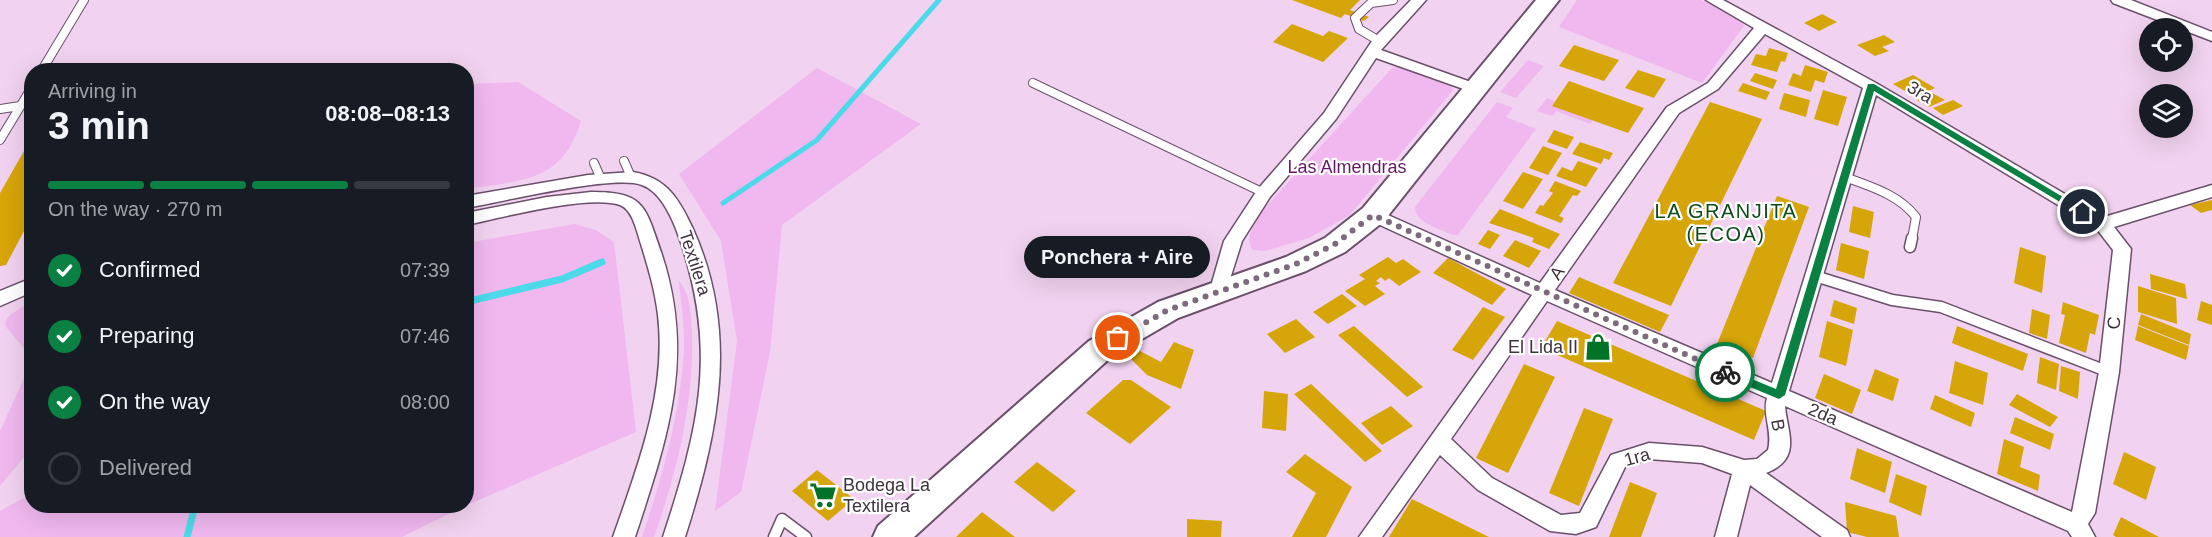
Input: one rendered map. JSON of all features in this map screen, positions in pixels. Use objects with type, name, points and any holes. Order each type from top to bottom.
[{"type":"main road","points":[[890,537],[1100,349],[1168,310],[1306,259],[1335,244],[1373,215],[1478,89],[1548,0]]},
{"type":"street","points":[[1218,293],[1233,241],[1264,193],[1329,116],[1375,46],[1418,0]]},
{"type":"street","name":"3ra","points":[[1713,0],[1871,86],[2102,224]]},
{"type":"street","points":[[2118,0],[2212,37]]},
{"type":"street","name":"A","points":[[1370,537],[1673,110],[1713,86],[1763,27]]},
{"type":"street","points":[[1375,46],[1478,89]]},
{"type":"street","name":"B","points":[[1744,469],[1767,465],[1780,449],[1781,425],[1774,408],[1871,86]]},
{"type":"street","points":[[474,200],[598,171],[628,169],[660,190]]},
{"type":"street","points":[[593,196],[602,189],[598,171]]},
{"type":"street","points":[[474,218],[593,196],[627,200],[636,210],[647,195],[660,190]]},
{"type":"street","name":"Textilera","points":[[660,190],[680,220],[697,260],[709,308],[712,368],[706,426],[694,478],[674,537]]},
{"type":"street","points":[[2102,224],[2212,191]]},
{"type":"street","name":"Textilera","points":[[624,537],[654,447],[665,404],[669,354],[667,304],[663,284],[658,264],[636,210]]},
{"type":"street","name":"2da","points":[[1373,215],[2080,531]]},
{"type":"street","name":"C","points":[[2080,531],[2109,372],[2122,249],[2102,224]]},
{"type":"street","points":[[0,300],[24,288]]},
{"type":"street","points":[[0,300],[24,297]]},
{"type":"street","name":"1ra","points":[[1439,441],[1485,484],[1574,531],[1588,520],[1618,461],[1649,451],[1702,455],[1744,469],[1839,537]]},
{"type":"street","points":[[1726,537],[1744,469]]},
{"type":"lane","points":[[46,63],[84,0]]},
{"type":"lane","points":[[1375,46],[1359,29],[1355,18],[1371,3],[1394,0]]},
{"type":"lane","points":[[1413,0],[1418,0]]},
{"type":"lane","points":[[1033,83],[1264,193]]},
{"type":"lane","points":[[0,140],[24,100]]},
{"type":"lane","points":[[0,109],[20,106]]},
{"type":"lane","points":[[1845,177],[1895,196],[1909,206],[1916,217],[1910,247]]},
{"type":"lane","points":[[1815,276],[1892,300],[1941,307],[2109,372]]},
{"type":"lane","points":[[774,537],[782,519],[806,537]]},
{"type":"green space","points":[[1577,0],[1701,0],[1741,20],[1744,26],[1702,83],[1559,27]]},
{"type":"green space","points":[[1528,60],[1544,66],[1516,98],[1500,92]]},
{"type":"green space","name":"Las Almendras","points":[[1400,67],[1450,84],[1453,90],[1350,215],[1309,238],[1265,251],[1253,250],[1250,246],[1250,236],[1262,211],[1392,68]]},
{"type":"green space","points":[[817,68],[921,124],[782,225],[770,352],[741,492],[715,511],[737,341],[721,241],[679,174]]},
{"type":"green space","points":[[518,82],[581,121],[563,157],[538,175],[474,188],[474,84]]},
{"type":"green space","points":[[1547,98],[1555,101],[1552,106],[1593,120],[1590,124],[1556,111],[1552,116],[1537,111]]},
{"type":"green space","points":[[1497,102],[1513,108],[1506,117],[1536,129],[1458,235],[1429,225],[1419,217],[1415,207]]},
{"type":"green space","points":[[574,224],[596,230],[614,242],[636,432],[474,502],[474,242]]},
{"type":"green space","points":[[679,281],[690,306],[692,333],[687,411],[677,462],[654,537],[642,537],[657,491],[679,398],[684,341]]},
{"type":"green space","points":[[24,306],[24,349],[6,327],[5,322],[10,315]]},
{"type":"green space","points":[[24,378],[24,457],[0,486],[0,431]]},
{"type":"green space","points":[[24,498],[24,513],[451,513],[402,537],[0,537],[0,511]]},
{"type":"building","points":[[1292,0],[1360,0],[1350,10],[1369,17],[1364,21],[1345,14],[1341,18]]},
{"type":"building","points":[[1822,14],[1837,22],[1819,31],[1804,23]]},
{"type":"building","points":[[1292,24],[1323,36],[1329,31],[1348,38],[1323,62],[1273,42]]},
{"type":"building","points":[[1884,35],[1895,42],[1882,47],[1889,51],[1875,56],[1857,45]]},
{"type":"building","points":[[1574,45],[1619,60],[1604,81],[1559,66]]},
{"type":"building","points":[[1769,48],[1788,53],[1785,62],[1781,61],[1777,72],[1751,65],[1756,54],[1766,56]]},
{"type":"building","points":[[1805,65],[1828,72],[1824,83],[1815,80],[1811,92],[1788,85],[1793,73],[1801,76]]},
{"type":"building","points":[[1638,70],[1666,79],[1654,98],[1625,88]]},
{"type":"building","points":[[1755,73],[1777,80],[1773,89],[1750,81]]},
{"type":"building","points":[[1913,75],[1935,88],[1915,97],[1893,84]]},
{"type":"building","points":[[1569,81],[1644,108],[1628,133],[1552,106]]},
{"type":"building","points":[[1743,83],[1770,92],[1766,100],[1738,91]]},
{"type":"building","points":[[1823,90],[1847,97],[1838,126],[1814,119]]},
{"type":"building","points":[[1784,93],[1810,100],[1806,117],[1779,109]]},
{"type":"building","points":[[1932,93],[1945,100],[1929,107],[1917,100]]},
{"type":"building","points":[[1953,100],[1963,106],[1943,115],[1933,108]]},
{"type":"building","points":[[1710,102],[1762,119],[1671,306],[1613,283]]},
{"type":"building","points":[[1554,130],[1574,137],[1567,149],[1547,142]]},
{"type":"building","points":[[1580,142],[1613,153],[1609,160],[1604,158],[1601,164],[1572,154]]},
{"type":"building","points":[[1543,146],[1562,153],[1548,175],[1529,168]]},
{"type":"building","points":[[24,151],[24,231],[6,265],[0,266],[0,193]]},
{"type":"building","points":[[1578,161],[1598,168],[1586,187],[1556,176],[1562,167],[1572,171]]},
{"type":"building","points":[[1523,172],[1543,179],[1523,209],[1503,201]]},
{"type":"building","points":[[1555,181],[1581,191],[1577,196],[1573,195],[1559,216],[1564,218],[1561,223],[1535,213],[1553,193],[1549,191]]},
{"type":"building","points":[[1777,196],[1809,207],[1753,358],[1717,344]]},
{"type":"building","points":[[2212,200],[2212,210],[2201,213],[2190,205]]},
{"type":"building","points":[[1853,206],[1874,212],[1870,238],[1849,232]]},
{"type":"building","points":[[1500,209],[1560,234],[1549,249],[1532,242],[1534,238],[1489,223]]},
{"type":"building","points":[[1488,230],[1500,235],[1490,249],[1478,244]]},
{"type":"building","points":[[1515,240],[1541,251],[1529,268],[1503,256]]},
{"type":"building","points":[[1841,243],[1869,251],[1864,279],[1836,270]]},
{"type":"building","points":[[2020,247],[2046,256],[2042,293],[2014,283]]},
{"type":"building","points":[[1388,257],[1396,263],[1403,259],[1421,272],[1399,286],[1389,278],[1385,281],[1381,277],[1376,281],[1380,283],[1375,286],[1385,294],[1365,306],[1345,291],[1365,279],[1359,275]]},
{"type":"building","points":[[1448,258],[1506,289],[1492,305],[1433,273]]},
{"type":"building","points":[[2150,274],[2185,284],[2187,299],[2151,289]]},
{"type":"building","points":[[1579,277],[1669,315],[1660,332],[1569,293]]},
{"type":"building","points":[[2138,286],[2176,298],[2177,324],[2138,312]]},
{"type":"building","points":[[1342,294],[1357,306],[1328,324],[1313,312]]},
{"type":"building","points":[[1834,300],[1857,308],[1854,324],[1830,316]]},
{"type":"building","points":[[2201,301],[2212,305],[2212,325],[2197,320]]},
{"type":"building","points":[[2063,302],[2099,315],[2095,335],[2090,333],[2086,353],[2059,343],[2065,315],[2061,314]]},
{"type":"building","points":[[1483,307],[1505,317],[1473,360],[1452,350]]},
{"type":"building","points":[[2032,309],[2050,315],[2047,339],[2029,333]]},
{"type":"building","points":[[2141,314],[2191,334],[2189,345],[2138,325]]},
{"type":"building","points":[[1296,319],[1315,337],[1285,353],[1267,334]]},
{"type":"building","points":[[1557,321],[1766,411],[1754,440],[1541,348]]},
{"type":"building","points":[[1827,321],[1853,330],[1846,366],[1819,357]]},
{"type":"building","points":[[1354,326],[1423,387],[1407,397],[1338,335]]},
{"type":"building","points":[[1957,326],[2028,354],[2023,371],[1952,343]]},
{"type":"building","points":[[2138,326],[2189,346],[2186,360],[2135,340]]},
{"type":"building","points":[[1174,342],[1194,350],[1181,389],[1147,375],[1130,358],[1140,351],[1161,362]]},
{"type":"building","points":[[2040,357],[2059,364],[2056,390],[2037,383]]},
{"type":"building","points":[[1955,361],[1988,373],[1983,405],[1949,393]]},
{"type":"building","points":[[1524,364],[1555,377],[1508,473],[1476,458]]},
{"type":"building","points":[[2061,366],[2080,372],[2078,399],[2059,391]]},
{"type":"building","points":[[1875,369],[1899,379],[1893,401],[1867,391]]},
{"type":"building","points":[[1824,374],[1861,390],[1852,414],[1815,398]]},
{"type":"building","points":[[1123,380],[1131,380],[1171,407],[1130,444],[1086,413]]},
{"type":"building","points":[[1311,384],[1382,451],[1365,462],[1294,394]]},
{"type":"building","points":[[1264,391],[1288,394],[1286,431],[1262,428]]},
{"type":"building","points":[[2017,394],[2058,417],[2050,427],[2009,405]]},
{"type":"building","points":[[1935,395],[1975,413],[1971,427],[1930,409]]},
{"type":"building","points":[[1391,406],[1413,426],[1382,445],[1361,423]]},
{"type":"building","points":[[1584,408],[1613,419],[1579,506],[1549,493]]},
{"type":"building","points":[[2015,417],[2054,434],[2050,450],[2010,433]]},
{"type":"building","points":[[2004,439],[2024,447],[2020,467],[2040,475],[2038,491],[1997,474]]},
{"type":"building","points":[[1857,448],[1892,462],[1885,493],[1850,479]]},
{"type":"building","points":[[2124,452],[2156,467],[2146,500],[2113,484]]},
{"type":"building","points":[[1305,454],[1352,487],[1326,537],[1292,537],[1316,493],[1286,472]]},
{"type":"building","points":[[1037,462],[1076,491],[1053,512],[1014,482]]},
{"type":"building","name":"Bodega La Textilera","points":[[817,470],[854,499],[828,521],[792,491]]},
{"type":"building","points":[[1896,474],[1927,486],[1921,516],[1889,502]]},
{"type":"building","points":[[1630,482],[1657,493],[1641,537],[1609,537]]},
{"type":"building","points":[[1412,499],[1489,537],[1389,537]]},
{"type":"building","points":[[1845,502],[1896,516],[1899,537],[1867,537],[1847,532]]},
{"type":"building","points":[[982,512],[1015,537],[956,537]]},
{"type":"building","points":[[2121,517],[2159,537],[2116,537],[2113,535]]},
{"type":"building","points":[[1187,519],[1222,521],[1221,537],[1187,537]]},
{"type":"waterway","points":[[723,203],[817,140],[939,0]]},
{"type":"waterway","points":[[474,300],[562,279],[602,262]]},
{"type":"waterway","points":[[187,537],[193,513]]},
{"type":"way so far","points":[[1118,338],[1168,310],[1296,264],[1335,244],[1373,215],[1725,372]]},
{"type":"place","name":"Ponchera + Aire","points":[[1118,338]]},
{"type":"place","name":"El Lida II","points":[[1598,347]]},
{"type":"place","name":"Bodega La Textilera","points":[[823,495]]},
{"type":"district","name":"LA GRANJITA (ECOA)","points":[[1726,222]]},
{"type":"route","points":[[1725,372],[1779,395],[1871,86],[2083,212]]}]
